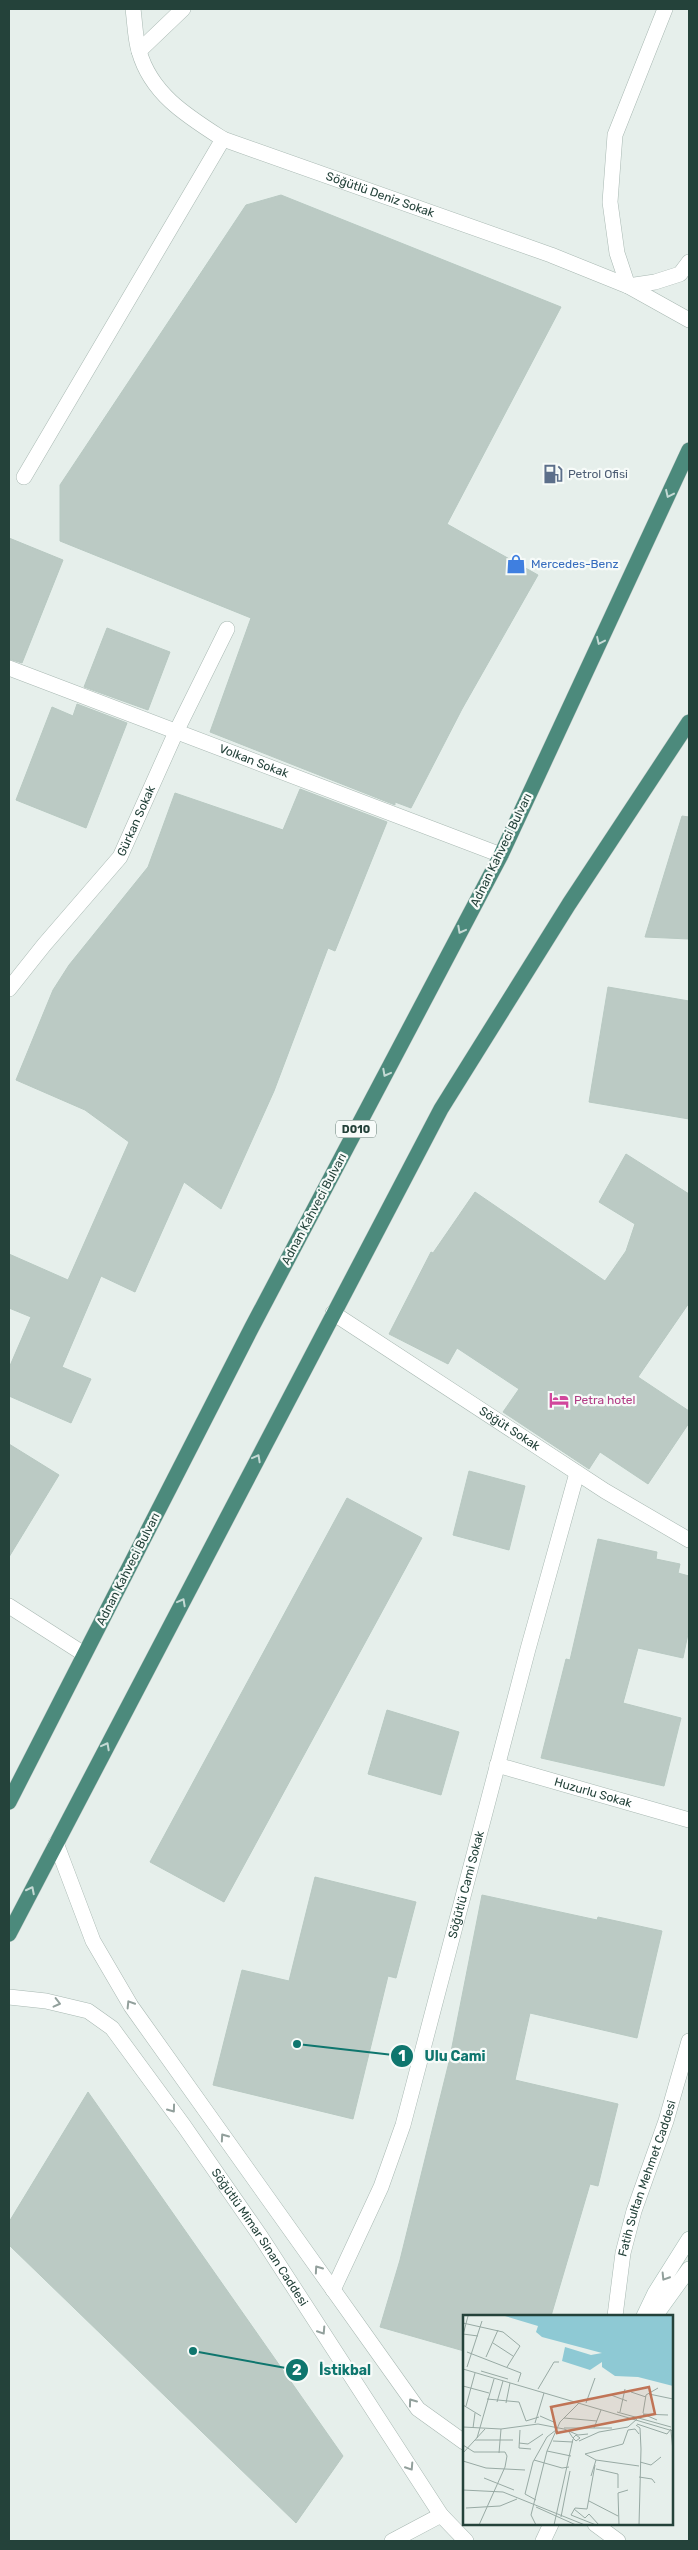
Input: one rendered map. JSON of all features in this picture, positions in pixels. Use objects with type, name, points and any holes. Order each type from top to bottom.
[{"type":"highway","name":"Adnan Kahveci Bulvarı","points":[[9,1802],[252,1328],[501,855],[689,450]]},
{"type":"highway","points":[[9,1934],[441,1109],[569,904],[689,722]]},
{"type":"street","name":"Söğütlü Deniz Sokak","points":[[133,9],[139,51],[152,83],[180,111],[223,139],[550,255],[628,286],[689,320]]},
{"type":"street","points":[[139,51],[183,9]]},
{"type":"street","points":[[665,9],[614,135],[610,202],[617,253],[628,286],[654,282],[680,274],[689,262]]},
{"type":"street","points":[[24,478],[223,139]]},
{"type":"street","name":"Gürkan Sokak","points":[[9,989],[44,945],[120,858],[176,732],[227,629]]},
{"type":"street","name":"Volkan Sokak","points":[[9,668],[501,855]]},
{"type":"street","name":"Söğüt Sokak","points":[[333,1313],[577,1473],[689,1540]]},
{"type":"street","name":"Söğütlü Cami Sokak","points":[[333,2290],[381,2187],[403,2125],[497,1765],[577,1473]]},
{"type":"street","points":[[9,1606],[84,1654]]},
{"type":"street","name":"Huzurlu Sokak","points":[[497,1765],[689,1820]]},
{"type":"street","points":[[56,1843],[93,1941],[131,2006],[418,2409],[463,2441]]},
{"type":"street","name":"Söğütlü Mimar Sinan Caddesi","points":[[9,1996],[46,2000],[88,2011],[112,2028],[184,2126],[261,2237],[441,2515],[466,2541]]},
{"type":"street","name":"Fatih Sultan Mehmet Caddesi","points":[[615,2315],[623,2253],[634,2211],[666,2121],[689,2041]]},
{"type":"street","points":[[644,2315],[655,2293],[689,2239]]},
{"type":"street","points":[[655,2315],[689,2269]]},
{"type":"street","points":[[392,2541],[409,2530],[441,2515]]},
{"type":"street","points":[[543,2541],[551,2525]]},
{"type":"building","points":[[281,195],[561,307],[447,524],[538,575],[462,709],[411,808],[395,802],[395,805],[210,732],[251,618],[60,541],[60,485],[246,205]]},
{"type":"building","points":[[9,538],[63,560],[22,663],[9,659]]},
{"type":"building","points":[[107,628],[170,652],[148,710],[84,687]]},
{"type":"building","points":[[77,704],[127,723],[86,828],[16,800],[52,707],[73,716]]},
{"type":"building","points":[[300,789],[387,822],[335,951],[328,948],[274,1091],[221,1209],[184,1182],[135,1292],[101,1276],[62,1367],[91,1379],[71,1423],[9,1396],[9,1368],[31,1317],[9,1308],[9,1254],[68,1280],[129,1142],[85,1110],[16,1080],[53,990],[69,965],[148,867],[175,793],[283,830]]},
{"type":"building","points":[[682,816],[689,817],[689,939],[645,937]]},
{"type":"building","points":[[608,987],[689,1001],[689,1119],[589,1102]]},
{"type":"building","points":[[626,1154],[689,1194],[689,1303],[638,1377],[689,1411],[689,1423],[648,1484],[600,1452],[589,1469],[503,1412],[519,1389],[457,1348],[448,1364],[389,1334],[431,1252],[433,1253],[475,1192],[605,1281],[626,1251],[635,1224],[599,1202]]},
{"type":"building","points":[[9,1444],[59,1475],[9,1557]]},
{"type":"building","points":[[469,1471],[525,1486],[509,1550],[453,1535]]},
{"type":"building","points":[[347,1498],[422,1538],[224,1902],[150,1862]]},
{"type":"building","points":[[598,1539],[657,1552],[656,1559],[680,1564],[678,1573],[689,1576],[689,1629],[683,1658],[638,1648],[623,1703],[681,1718],[664,1786],[541,1758],[566,1659],[570,1660]]},
{"type":"building","points":[[387,1710],[459,1732],[441,1795],[368,1774]]},
{"type":"building","points":[[315,1877],[416,1902],[396,1978],[388,1976],[353,2119],[213,2085],[242,1970],[289,1981]]},
{"type":"building","points":[[482,1895],[597,1920],[598,1917],[662,1931],[637,2038],[530,2013],[515,2080],[618,2104],[598,2186],[590,2184],[551,2315],[463,2315],[463,2351],[380,2327],[400,2260],[449,2062]]},
{"type":"building","points":[[88,2092],[343,2456],[296,2523],[9,2245],[9,2222]]},
{"type":"place","name":"Petrol Ofisi","points":[[553,474]]},
{"type":"place","name":"Mercedes-Benz","points":[[516,564]]},
{"type":"place","name":"Petra hotel","points":[[559,1400]]},
{"type":"place","name":"Ulu Cami","points":[[297,2044]]},
{"type":"place","name":"İstikbal","points":[[193,2351]]}]
